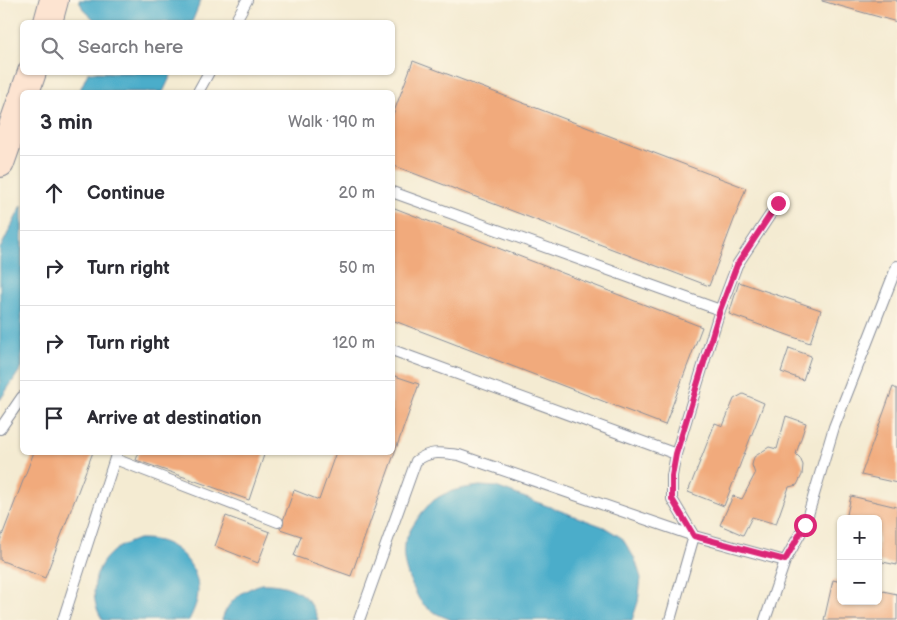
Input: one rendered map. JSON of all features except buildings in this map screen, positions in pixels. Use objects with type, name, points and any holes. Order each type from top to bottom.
[{"type":"street","points":[[49,20],[54,0]]},
{"type":"street","points":[[26,90],[31,75]]},
{"type":"street","points":[[0,162],[20,106]]},
{"type":"lane","points":[[236,20],[247,0]]},
{"type":"lane","points":[[199,90],[207,75]]},
{"type":"lane","points":[[395,193],[720,310]]},
{"type":"lane","points":[[670,620],[694,536],[672,499],[672,476],[676,454],[720,310],[737,265],[778,203]]},
{"type":"lane","points":[[765,620],[785,560],[805,525],[834,427],[897,266]]},
{"type":"lane","points":[[395,351],[676,454]]},
{"type":"lane","points":[[0,429],[20,400]]},
{"type":"lane","points":[[359,620],[416,462],[425,455],[437,452],[459,455],[694,536],[785,560]]},
{"type":"lane","points":[[63,620],[116,456],[278,522]]},
{"type":"water","points":[[79,0],[201,0],[193,20],[95,20],[83,9]]},
{"type":"water","points":[[87,75],[171,75],[164,90],[80,90]]},
{"type":"water","points":[[20,209],[20,370],[0,400],[0,249]]},
{"type":"water","points":[[480,486],[496,487],[604,527],[622,538],[635,559],[641,578],[638,602],[632,620],[452,620],[425,606],[418,597],[406,567],[404,546],[408,534],[424,510],[438,497],[455,490]]},
{"type":"water","points":[[138,539],[154,540],[171,546],[185,557],[190,564],[197,581],[198,590],[189,620],[103,620],[94,595],[94,586],[99,568],[113,551]]},
{"type":"water","points":[[261,584],[280,585],[297,591],[310,602],[318,620],[222,620],[228,607],[237,597]]},
{"type":"route","points":[[778,203],[737,265],[720,310],[676,454],[672,476],[672,499],[694,536],[785,560],[805,525]]}]
